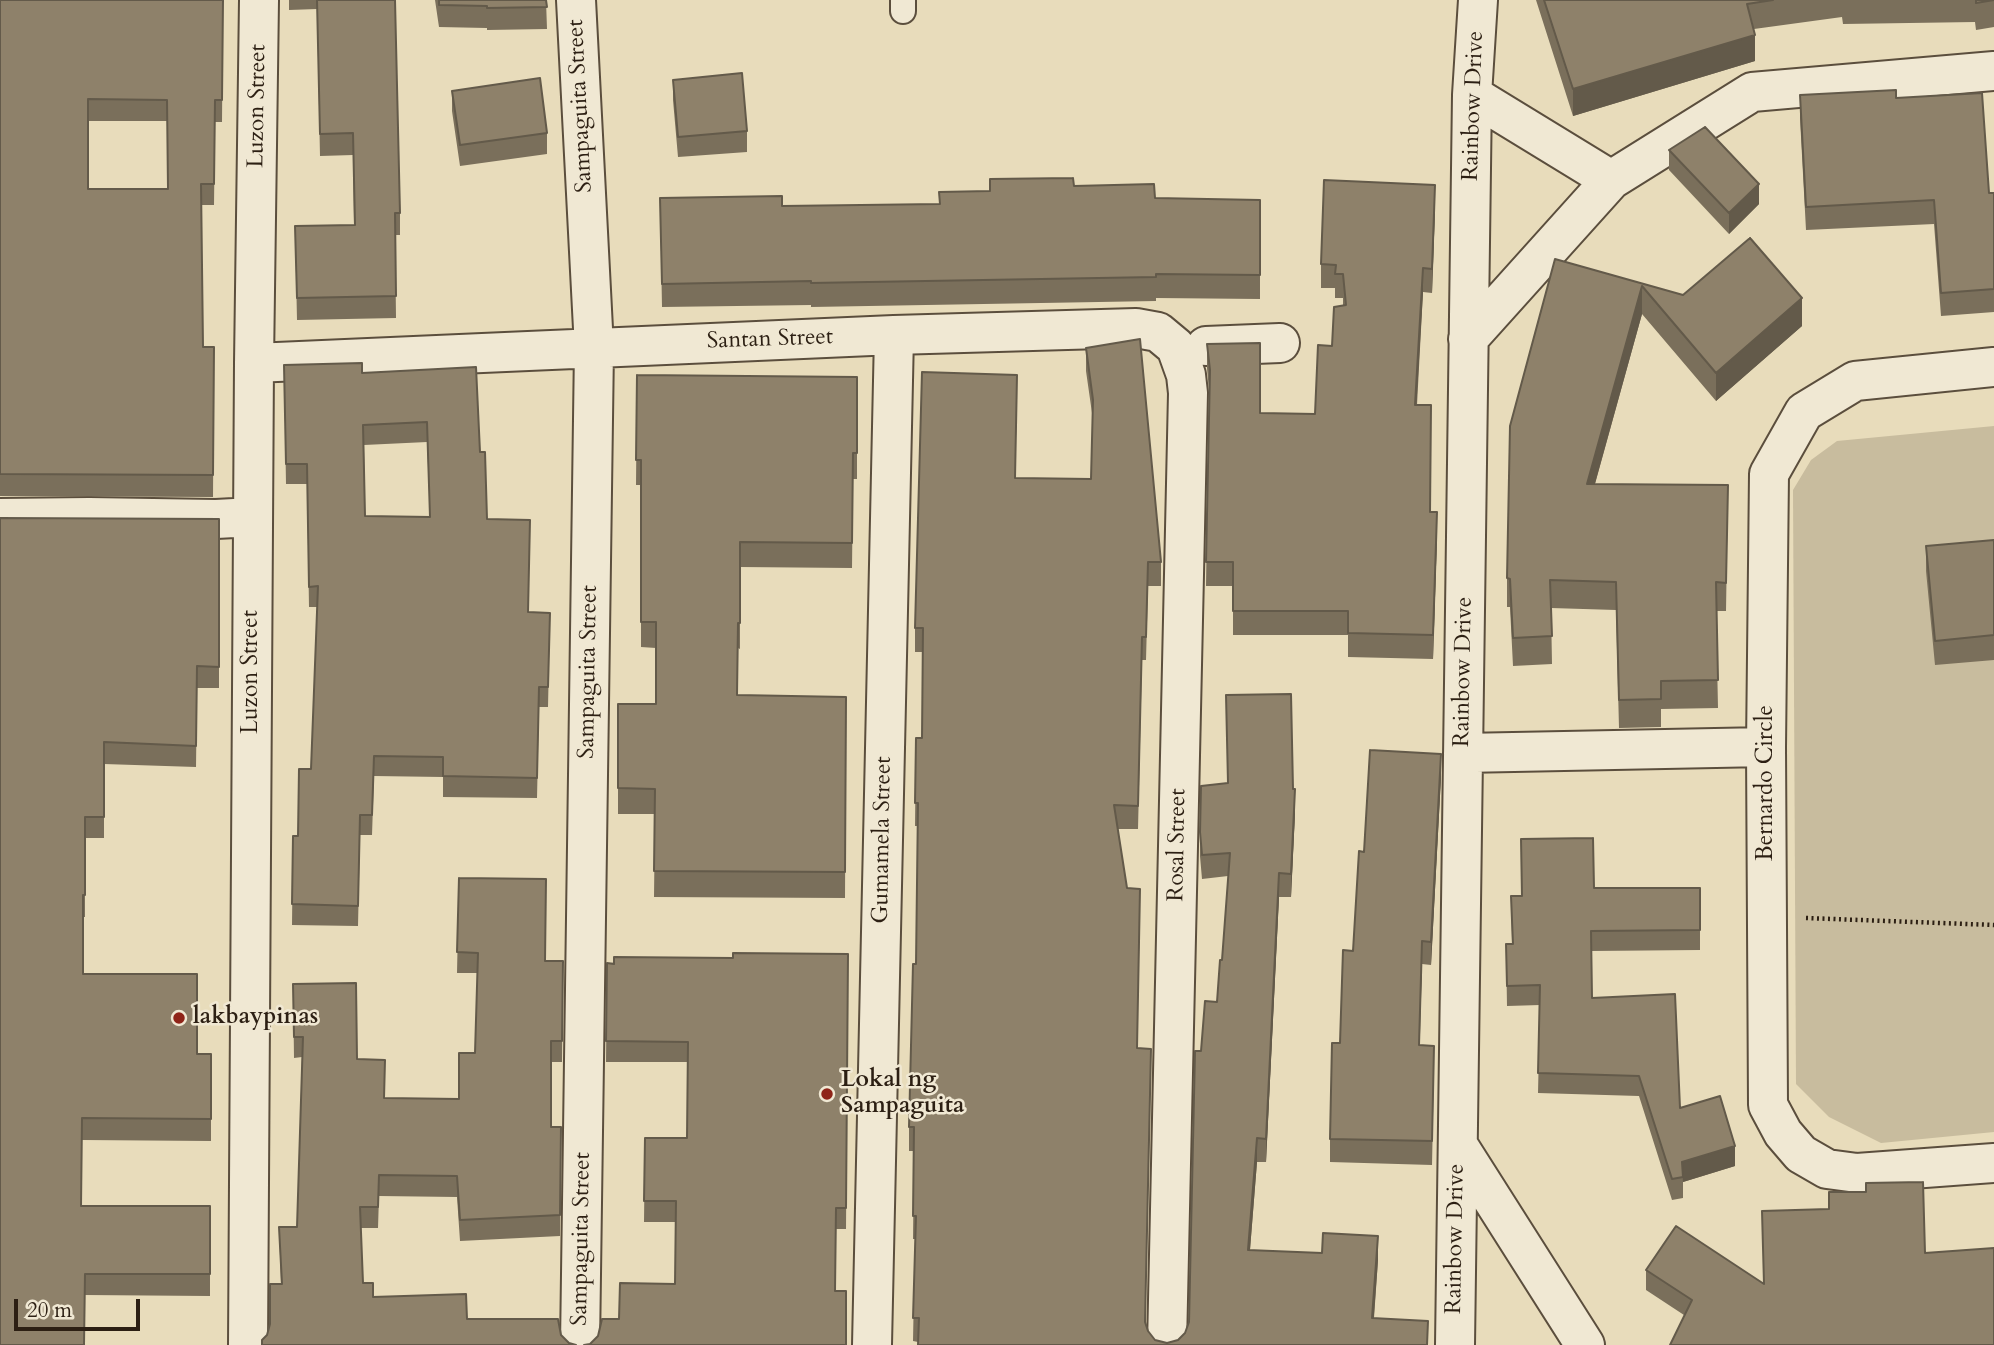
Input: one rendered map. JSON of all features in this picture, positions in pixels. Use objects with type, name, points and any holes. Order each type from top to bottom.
[{"type":"street","name":"Luzon Street","points":[[248,1345],[259,0]]},
{"type":"street","name":"Sampaguita Street","points":[[576,0],[594,348],[580,1345]]},
{"type":"street","name":"Rainbow Drive","points":[[1455,1345],[1472,95],[1478,0]]},
{"type":"street","points":[[1468,339],[1611,180],[1752,92],[1994,71]]},
{"type":"street","points":[[1472,95],[1611,180]]},
{"type":"street","name":"Santan Street","points":[[254,363],[894,335],[1136,328],[1158,332],[1176,347]]},
{"type":"street","name":"Gumamela Street","points":[[872,1345],[894,335]]},
{"type":"street","points":[[1176,347],[1280,343]]},
{"type":"street","name":"Rosal Street","points":[[1167,1345],[1188,393],[1186,375],[1176,347]]},
{"type":"street","name":"Bernardo Circle","points":[[1994,367],[1856,381],[1804,412],[1769,474],[1766,747],[1768,1105],[1783,1133],[1801,1154],[1827,1168],[1857,1173],[1994,1163]]},
{"type":"street","points":[[0,518],[253,517]]},
{"type":"street","points":[[1463,753],[1766,747]]},
{"type":"street","points":[[1458,1144],[1585,1345]]},
{"type":"path","points":[[1767,916],[1994,925]]},
{"type":"shaded area","points":[[1994,426],[1994,1132],[1881,1143],[1829,1117],[1796,1084],[1793,490],[1811,460],[1837,441]]},
{"type":"building","points":[[0,0],[223,0],[222,100],[215,100],[214,184],[201,184],[203,347],[214,347],[213,475],[0,474]],"holes":[[[88,99],[167,100],[168,189],[88,189]]]},
{"type":"building","points":[[317,0],[395,0],[400,213],[395,213],[396,296],[297,298],[295,226],[355,225],[353,133],[320,134]]},
{"type":"building","points":[[439,0],[546,0],[547,7],[487,8],[439,5]]},
{"type":"building","points":[[1544,0],[1773,0],[1747,4],[1755,35],[1573,89]]},
{"type":"building","points":[[742,73],[747,131],[678,137],[673,80]]},
{"type":"building","points":[[540,78],[547,133],[460,145],[452,91]]},
{"type":"building","points":[[1896,90],[1896,98],[1982,93],[1989,193],[1994,193],[1994,289],[1941,293],[1934,200],[1806,207],[1800,95]]},
{"type":"building","points":[[1705,127],[1759,184],[1729,213],[1669,150]]},
{"type":"building","points":[[1073,178],[1074,186],[1154,184],[1155,198],[1260,200],[1260,275],[1156,274],[1156,277],[662,284],[660,198],[782,196],[782,206],[940,204],[939,192],[990,191],[990,179]]},
{"type":"building","points":[[1324,180],[1435,185],[1432,269],[1423,268],[1415,405],[1431,405],[1430,512],[1437,512],[1433,635],[1348,633],[1348,611],[1233,611],[1233,562],[1206,562],[1210,370],[1207,344],[1260,343],[1260,413],[1315,414],[1318,345],[1332,346],[1334,307],[1346,305],[1343,274],[1335,274],[1336,265],[1321,264]]},
{"type":"building","points":[[1750,238],[1802,298],[1716,373],[1642,286],[1587,484],[1728,485],[1726,583],[1716,582],[1718,680],[1661,681],[1661,699],[1619,700],[1616,582],[1550,580],[1552,636],[1513,638],[1510,579],[1507,578],[1510,426],[1555,259],[1683,295]]},
{"type":"building","points":[[1140,339],[1161,562],[1148,562],[1146,637],[1142,637],[1138,806],[1114,805],[1127,888],[1140,889],[1137,1048],[1151,1049],[1145,1322],[1155,1340],[1167,1343],[1178,1340],[1185,1333],[1189,1322],[1195,1051],[1201,1051],[1205,1001],[1217,1002],[1230,853],[1202,855],[1201,786],[1228,783],[1226,695],[1291,694],[1295,789],[1291,874],[1279,873],[1266,1139],[1257,1138],[1248,1250],[1322,1253],[1323,1233],[1378,1236],[1372,1318],[1428,1321],[1427,1345],[918,1345],[919,1318],[913,1318],[916,1216],[913,1216],[914,1127],[909,1127],[913,964],[916,964],[916,738],[922,738],[923,628],[915,628],[922,372],[1017,375],[1015,478],[1091,479],[1093,400],[1086,348]]},
{"type":"building","points":[[362,363],[362,373],[476,367],[480,452],[485,452],[487,519],[530,520],[528,612],[550,613],[548,687],[539,687],[537,778],[443,776],[443,757],[374,756],[372,815],[360,815],[358,906],[292,904],[293,836],[298,836],[299,769],[311,769],[318,586],[309,587],[307,464],[286,464],[284,365]],"holes":[[[427,422],[430,517],[365,516],[363,425]]]},
{"type":"building","points":[[637,375],[857,377],[857,453],[853,453],[852,543],[740,542],[738,623],[737,695],[846,697],[845,872],[654,871],[655,789],[618,788],[618,704],[656,704],[656,622],[641,622],[641,460],[636,460]]},
{"type":"building","points":[[0,518],[219,519],[219,667],[197,666],[196,746],[104,742],[104,817],[85,817],[83,895],[83,974],[197,974],[197,1054],[211,1054],[211,1119],[82,1118],[81,1206],[210,1206],[210,1274],[85,1274],[84,1345],[0,1345]]},
{"type":"building","points":[[1994,540],[1994,635],[1935,641],[1926,546]]},
{"type":"building","points":[[1370,750],[1441,754],[1431,942],[1422,941],[1419,1045],[1434,1046],[1432,1141],[1330,1139],[1332,1043],[1340,1043],[1343,950],[1353,951],[1359,851],[1364,852]]},
{"type":"building","points":[[1593,838],[1594,888],[1700,888],[1700,930],[1591,931],[1592,998],[1675,994],[1680,1108],[1720,1096],[1735,1146],[1682,1162],[1683,1177],[1672,1179],[1639,1076],[1538,1073],[1540,985],[1507,986],[1506,944],[1513,944],[1511,896],[1522,896],[1521,839]]},
{"type":"building","points":[[459,878],[546,879],[545,961],[563,961],[562,1041],[551,1041],[551,1127],[561,1127],[560,1215],[460,1220],[457,1176],[379,1175],[378,1207],[360,1207],[363,1283],[373,1283],[373,1297],[466,1294],[467,1319],[558,1319],[561,1335],[569,1343],[576,1345],[262,1345],[270,1324],[270,1284],[282,1284],[279,1227],[297,1227],[303,1037],[294,1037],[293,984],[356,983],[357,1059],[385,1060],[384,1098],[459,1099],[459,1053],[475,1053],[478,953],[457,952]]},
{"type":"building","points":[[733,953],[848,954],[846,1208],[836,1208],[835,1291],[846,1291],[846,1345],[584,1345],[590,1344],[598,1336],[602,1319],[619,1319],[620,1283],[675,1284],[676,1201],[644,1201],[645,1138],[687,1138],[688,1042],[606,1041],[607,963],[614,964],[614,957],[733,958]]},
{"type":"building","points":[[1923,1182],[1925,1253],[1994,1248],[1994,1345],[1670,1345],[1692,1300],[1646,1270],[1676,1226],[1764,1284],[1762,1211],[1829,1209],[1829,1192],[1866,1192],[1866,1183]]},
{"type":"place","name":"lakbaypinas","points":[[179,1018]]},
{"type":"place","name":"Lokal ng Sampaguita","points":[[827,1094]]}]
